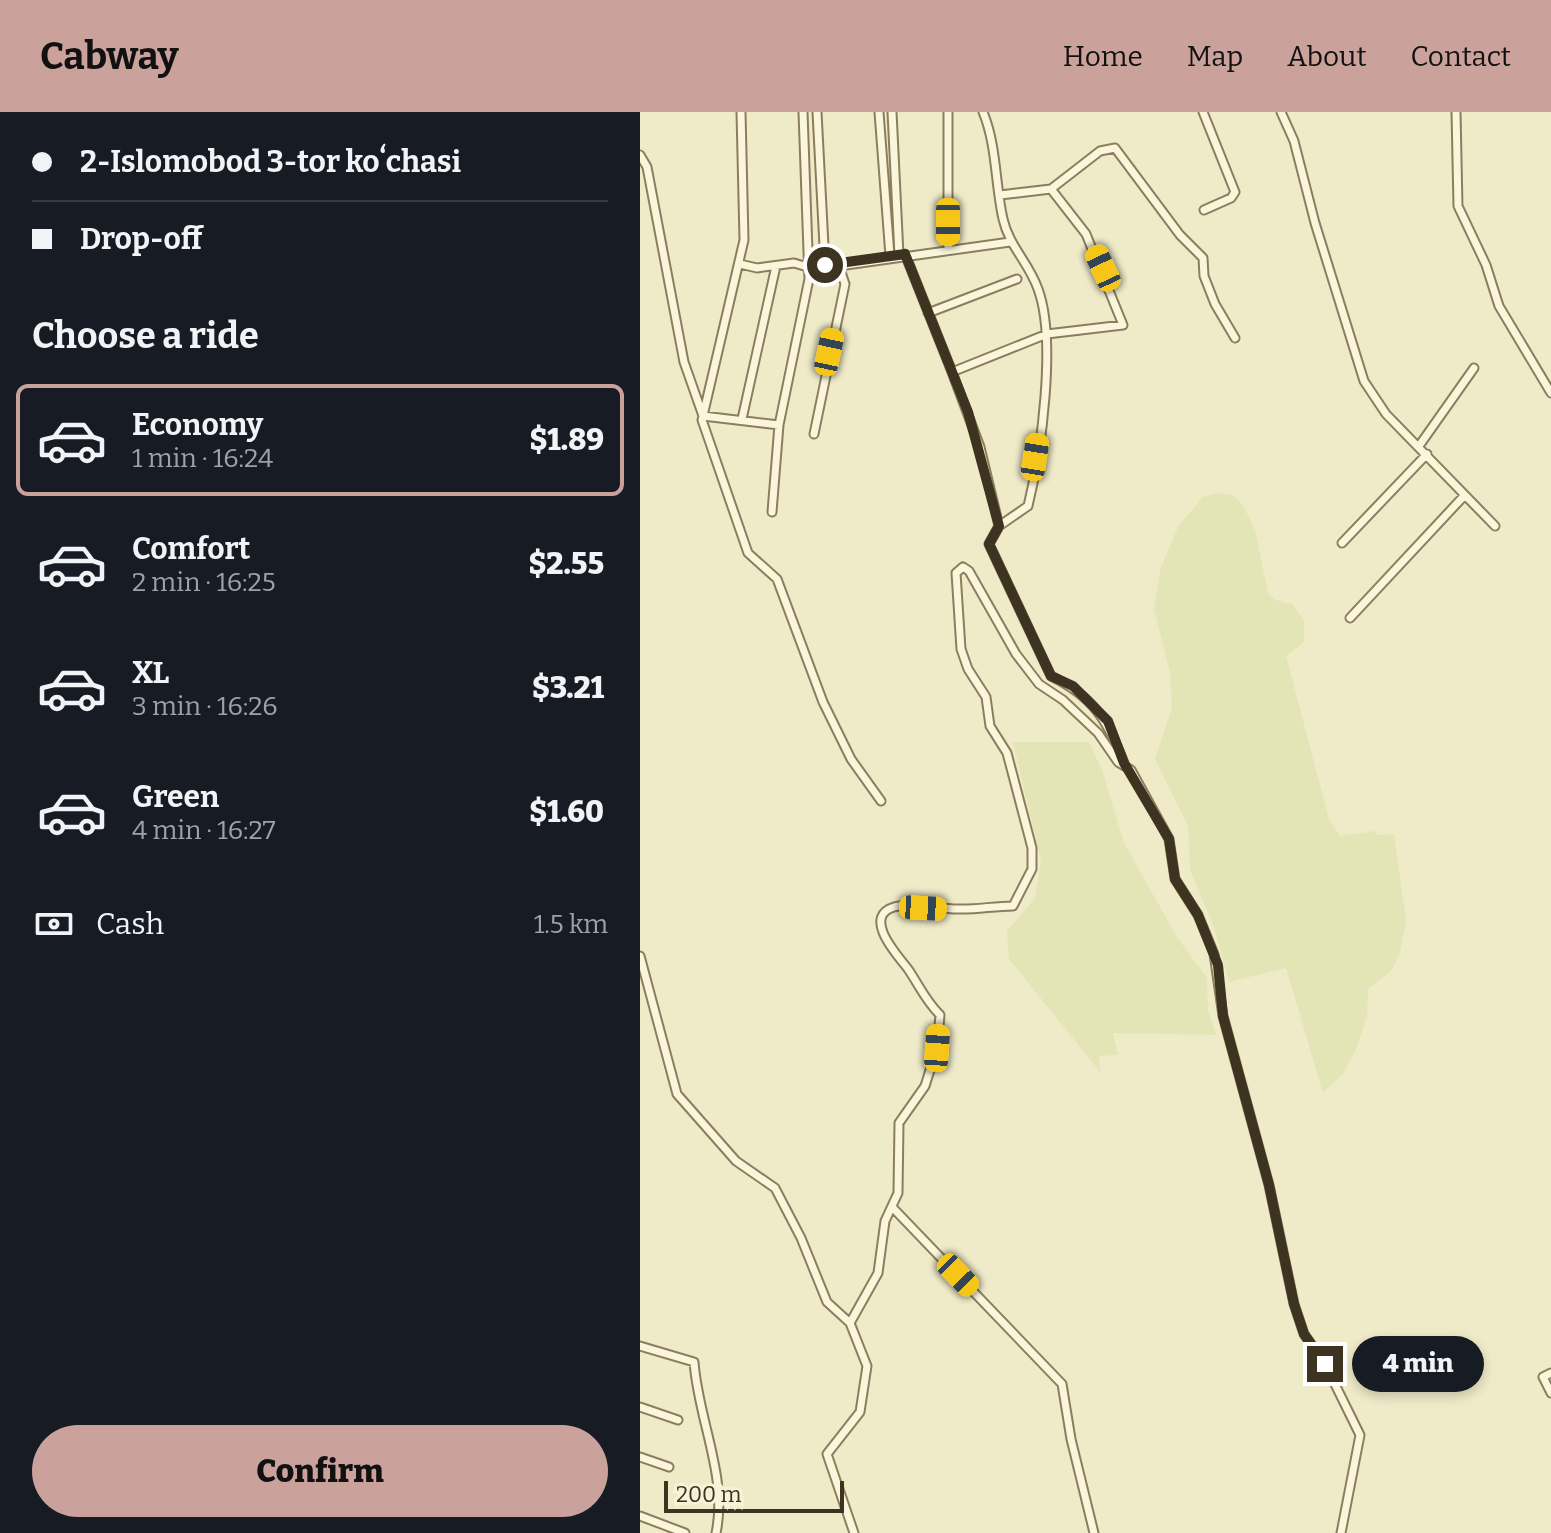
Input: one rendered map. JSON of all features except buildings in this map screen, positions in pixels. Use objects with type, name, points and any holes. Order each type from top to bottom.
[{"type":"street","points":[[703,416],[740,264],[745,212],[741,112]]},
{"type":"street","points":[[772,512],[779,425],[809,279],[803,112]]},
{"type":"street","points":[[817,112],[825,265]]},
{"type":"street","points":[[879,112],[898,255],[928,313],[980,447],[999,526]]},
{"type":"street","points":[[892,112],[898,255]]},
{"type":"street","points":[[948,112],[948,248]]},
{"type":"street","points":[[983,112],[1010,242],[1022,256],[1038,289],[1047,334],[1043,410],[1028,506],[999,526],[989,544],[1051,676],[1073,686],[1108,721],[1124,763],[1169,839],[1175,879],[1198,915],[1214,954],[1223,1016],[1269,1185],[1294,1304],[1304,1334],[1325,1364],[1360,1435],[1341,1533]]},
{"type":"street","points":[[1203,112],[1235,192],[1231,198],[1204,210]]},
{"type":"street","points":[[1281,112],[1294,141],[1315,223],[1364,381],[1386,414],[1427,454],[1463,497],[1495,526]]},
{"type":"street","points":[[1456,112],[1458,206],[1486,265],[1499,306],[1551,392]]},
{"type":"street","points":[[1000,195],[1051,189],[1105,149],[1121,152],[1180,235],[1200,255],[1215,304],[1235,338]]},
{"type":"street","points":[[640,155],[647,167],[684,362],[748,553],[777,579],[823,702],[851,759],[881,801]]},
{"type":"street","points":[[952,372],[1047,334],[1123,325],[1086,234],[1051,189]]},
{"type":"street","points":[[740,264],[807,264],[811,268],[839,266],[898,255],[1010,242]]},
{"type":"street","points":[[742,419],[776,266]]},
{"type":"street","points":[[814,434],[845,284],[839,266]]},
{"type":"street","points":[[928,313],[1017,279]]},
{"type":"street","points":[[1419,446],[1474,368]]},
{"type":"street","points":[[703,416],[779,425]]},
{"type":"street","points":[[1342,543],[1427,454]]},
{"type":"street","points":[[1350,618],[1463,497]]},
{"type":"street","points":[[850,1323],[878,1273],[885,1221],[898,1193],[899,1123],[925,1086],[937,1048],[940,1015],[923,998],[908,969],[884,939],[882,926],[886,914],[897,906],[958,910],[1013,906],[1020,898],[1033,859],[1007,753],[990,726],[986,697],[968,669],[961,649],[956,573],[959,568],[969,571],[1016,654],[1039,684],[1063,700],[1098,733],[1118,762],[1124,763]]},
{"type":"street","points":[[640,956],[677,1094],[736,1161],[775,1188],[801,1238],[827,1302],[850,1323],[867,1366],[860,1412],[827,1454],[854,1533]]},
{"type":"street","points":[[893,1208],[1062,1384],[1071,1439],[1094,1533]]},
{"type":"street","points":[[640,1346],[694,1362],[699,1410],[716,1469],[719,1497],[716,1533]]},
{"type":"street","points":[[1551,1373],[1543,1377],[1551,1393]]},
{"type":"street","points":[[640,1407],[678,1420]]},
{"type":"street","points":[[640,1457],[669,1467]]},
{"type":"street","points":[[640,1516],[685,1533]]},
{"type":"green space","points":[[1220,493],[1233,495],[1244,507],[1255,530],[1268,593],[1275,600],[1292,604],[1304,620],[1304,642],[1286,656],[1329,819],[1340,836],[1375,831],[1376,835],[1394,834],[1406,920],[1400,952],[1392,970],[1368,989],[1367,1015],[1357,1047],[1343,1074],[1323,1093],[1286,968],[1229,982],[1214,927],[1190,870],[1188,826],[1155,759],[1172,707],[1170,673],[1154,609],[1161,567],[1179,525],[1203,497]]},
{"type":"green space","points":[[1013,742],[1089,742],[1102,770],[1124,843],[1177,937],[1207,978],[1208,1010],[1216,1035],[1113,1033],[1118,1055],[1099,1056],[1101,1073],[1009,959],[1007,931],[1035,898],[1041,861]]},
{"type":"route","points":[[825,265],[839,266],[905,254],[980,447],[999,526],[989,544],[1001,575],[1051,676],[1073,686],[1108,721],[1124,763],[1131,770],[1169,839],[1175,879],[1198,915],[1214,954],[1221,985],[1223,1016],[1269,1185],[1294,1304],[1304,1334],[1325,1364]]}]
